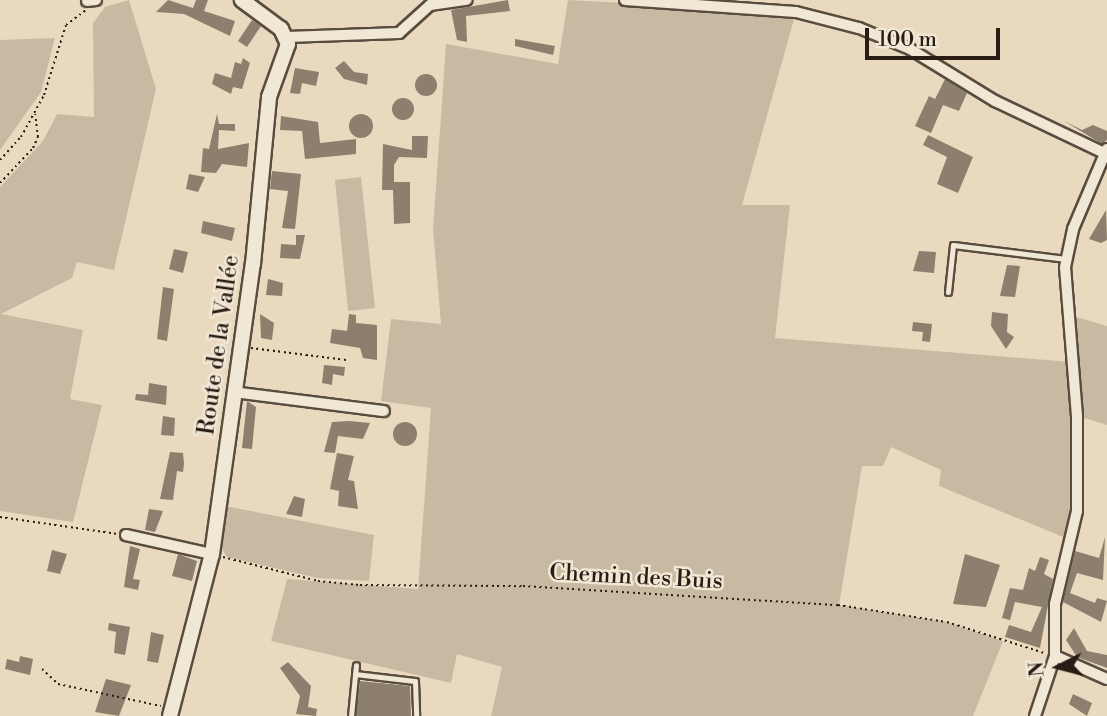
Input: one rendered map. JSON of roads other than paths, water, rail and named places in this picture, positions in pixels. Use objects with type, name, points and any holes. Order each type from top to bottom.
[{"type":"street","points":[[242,0],[287,37],[399,33],[413,26],[427,2],[467,0]]},
{"type":"street","points":[[625,0],[796,12],[859,28],[910,49],[995,101],[1106,150],[1066,259],[1077,511],[1055,604],[1055,656],[1034,716]]},
{"type":"street","name":"Route de la Vallée","points":[[171,712],[212,554],[265,172],[269,97],[287,37]]},
{"type":"street","points":[[233,392],[383,411]]},
{"type":"street","points":[[126,535],[212,554]]},
{"type":"street","points":[[1055,656],[1107,679]]},
{"type":"lane","points":[[948,292],[953,245],[1066,259]]},
{"type":"lane","points":[[351,716],[356,666]]},
{"type":"lane","points":[[355,674],[415,681],[416,716]]}]
